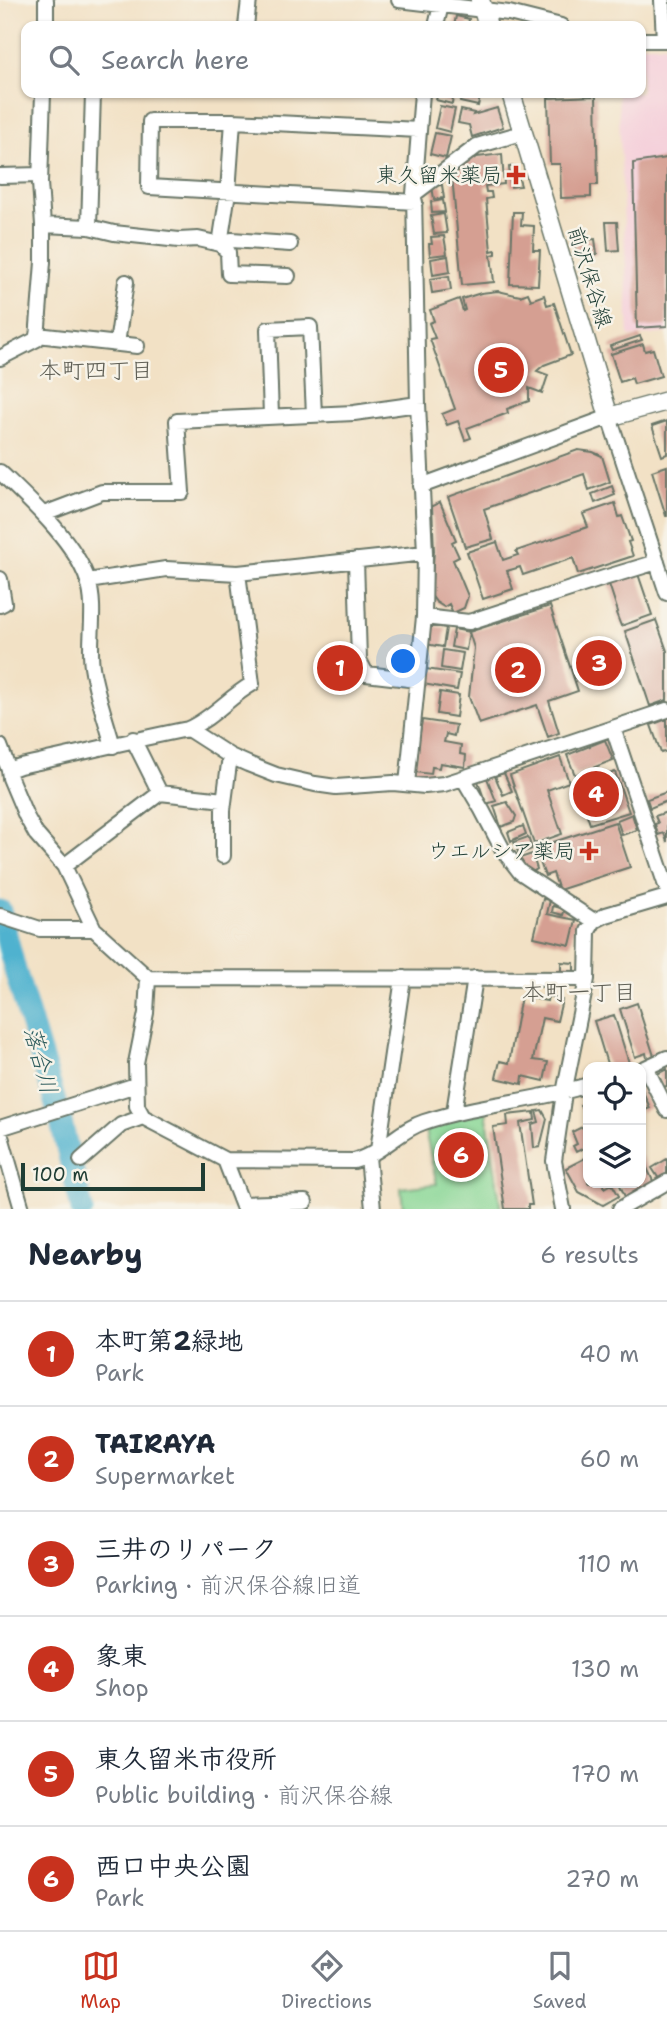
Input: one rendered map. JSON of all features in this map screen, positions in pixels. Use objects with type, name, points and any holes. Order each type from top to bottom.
[{"type":"main road","name":"前沢保谷線","points":[[517,98],[522,134],[610,417]]},
{"type":"main road","points":[[610,417],[667,401]]},
{"type":"street","points":[[46,21],[47,0]]},
{"type":"street","points":[[247,21],[249,0]]},
{"type":"street","points":[[399,0],[531,21]]},
{"type":"street","points":[[646,40],[665,40],[662,0]]},
{"type":"street","points":[[437,21],[441,5]]},
{"type":"street","points":[[0,358],[37,339],[43,262],[40,175],[43,98]]},
{"type":"street","points":[[89,227],[93,98]]},
{"type":"street","points":[[407,784],[424,617],[425,553],[418,404],[415,198],[422,98]]},
{"type":"street","points":[[419,130],[233,121],[150,121],[149,187],[415,198],[450,165],[477,146],[522,134]]},
{"type":"street","points":[[220,244],[228,192],[233,121]]},
{"type":"street","points":[[0,176],[40,175]]},
{"type":"street","points":[[43,225],[89,227],[114,233],[180,240],[198,239],[220,244],[232,240],[290,244]]},
{"type":"street","points":[[220,244],[228,252],[229,274],[288,276]]},
{"type":"street","points":[[117,344],[126,282]]},
{"type":"street","points":[[271,416],[268,329],[310,327],[314,415]]},
{"type":"street","points":[[37,335],[136,346]]},
{"type":"street","points":[[44,514],[103,492],[182,492],[177,421],[354,413],[418,404]]},
{"type":"street","points":[[421,486],[610,417],[667,593]]},
{"type":"street","points":[[0,472],[44,514],[76,557],[88,581],[93,611],[92,666],[113,746]]},
{"type":"street","points":[[88,581],[166,569],[238,573],[425,553]]},
{"type":"street","points":[[356,560],[359,660],[366,674],[417,680]]},
{"type":"street","points":[[424,617],[469,622],[657,562]]},
{"type":"street","points":[[9,770],[134,739],[188,729],[216,713],[231,698],[252,684],[238,573]]},
{"type":"street","points":[[0,579],[4,603],[0,605]]},
{"type":"street","points":[[188,729],[230,756],[276,775],[336,787],[393,783],[425,786],[444,784],[667,710]]},
{"type":"street","points":[[613,728],[667,889]]},
{"type":"street","points":[[134,739],[160,793]]},
{"type":"street","points":[[0,746],[26,816],[36,834],[64,866],[94,929],[148,978],[587,979]]},
{"type":"street","points":[[223,856],[224,800],[230,756]]},
{"type":"street","points":[[463,778],[503,850],[520,872],[594,921]]},
{"type":"street","points":[[64,866],[160,793],[224,800]]},
{"type":"street","points":[[563,1209],[554,1161],[564,1093],[587,979],[588,931],[594,921],[606,915],[667,897]]},
{"type":"street","points":[[7,918],[40,929],[94,929]]},
{"type":"street","points":[[148,978],[146,1013],[136,1063],[137,1106],[143,1116],[225,1160],[354,1161],[373,1153],[418,1124],[454,1112],[564,1093],[583,1087]]},
{"type":"street","points":[[373,1209],[373,1153],[403,978]]},
{"type":"street","points":[[454,1112],[475,978]]},
{"type":"street","points":[[646,1068],[667,1058]]},
{"type":"street","points":[[646,1074],[667,1110]]},
{"type":"street","points":[[22,1209],[0,1131],[136,1085]]},
{"type":"street","points":[[81,1160],[121,1125],[143,1116]]},
{"type":"street","points":[[225,1160],[243,1206],[305,1202]]},
{"type":"street","points":[[620,1209],[667,1182]]},
{"type":"shaded area","points":[[646,45],[667,45],[667,333],[629,337],[618,98],[646,98]]},
{"type":"green space","points":[[323,662],[353,663],[363,681],[325,680]]},
{"type":"green space","points":[[486,1111],[501,1209],[403,1209],[401,1188],[437,1184],[424,1126]]},
{"type":"building","points":[[456,16],[469,19],[469,21],[455,21]]},
{"type":"building","points":[[437,98],[453,98],[452,104]]},
{"type":"building","points":[[461,98],[480,98],[478,106],[460,102]]},
{"type":"building","points":[[548,98],[596,98],[598,185],[591,185],[591,197],[561,198],[560,164],[550,164]]},
{"type":"building","points":[[440,106],[455,109],[450,132],[435,128]]},
{"type":"building","points":[[497,108],[503,127],[472,137],[469,125],[458,123],[461,110],[474,113],[473,115]]},
{"type":"building","points":[[435,133],[451,136],[446,158],[430,154]]},
{"type":"building","points":[[502,154],[504,184],[485,186],[486,192],[491,192],[492,198],[486,199],[491,251],[496,250],[496,254],[491,255],[494,282],[462,285],[452,176],[469,158]]},
{"type":"building","points":[[667,158],[667,326],[637,328],[633,163]]},
{"type":"building","points":[[515,166],[521,186],[511,187],[509,167]]},
{"type":"building","points":[[442,185],[444,198],[434,199],[432,186]]},
{"type":"building","points":[[443,200],[445,212],[432,213],[431,202]]},
{"type":"building","points":[[513,212],[522,212],[521,225],[534,226],[533,250],[540,250],[538,285],[510,284]]},
{"type":"building","points":[[444,214],[447,233],[434,234],[431,216]]},
{"type":"building","points":[[606,222],[617,222],[619,250],[608,251]]},
{"type":"building","points":[[586,235],[587,240],[595,239],[597,254],[576,256],[574,241],[579,241],[579,236]]},
{"type":"building","points":[[444,236],[447,254],[430,256],[431,237]]},
{"type":"building","points":[[448,256],[450,272],[433,275],[431,259]]},
{"type":"building","points":[[449,276],[451,290],[432,293],[430,279]]},
{"type":"building","points":[[498,291],[520,296],[528,293],[531,300],[544,295],[547,305],[554,303],[571,355],[544,365],[537,371],[548,375],[542,393],[529,388],[529,401],[507,409],[508,413],[467,428],[471,438],[465,440],[458,421],[447,425],[442,414],[455,409],[430,339],[435,338],[429,323],[434,321],[430,310],[459,299],[463,311],[462,299]]},
{"type":"building","points":[[640,336],[642,340],[612,350],[610,346]]},
{"type":"building","points":[[643,344],[645,351],[653,349],[661,376],[634,384],[632,378],[620,382],[611,354]]},
{"type":"building","points":[[667,421],[667,454],[662,456],[652,426]]},
{"type":"building","points":[[578,450],[602,456],[610,482],[589,490],[584,474],[484,509],[493,539],[465,547],[448,497]]},
{"type":"building","points":[[667,466],[667,516],[666,516],[652,471]]},
{"type":"building","points":[[612,486],[615,495],[595,503],[592,494]]},
{"type":"building","points":[[440,502],[456,540],[452,542],[459,557],[453,560],[468,596],[464,608],[453,613],[449,604],[444,607],[431,595],[434,551],[432,506]]},
{"type":"building","points":[[615,503],[631,541],[628,542],[633,556],[578,574],[573,558],[523,575],[520,567],[507,571],[513,589],[483,599],[467,552],[497,542],[503,560],[518,555],[516,551],[588,527],[583,514]]},
{"type":"building","points":[[637,571],[652,615],[621,626],[608,581]]},
{"type":"building","points":[[550,606],[578,691],[549,701],[559,733],[548,737],[537,705],[479,724],[469,697],[474,648],[469,632]]},
{"type":"building","points":[[656,620],[667,651],[667,700],[650,706],[625,631]]},
{"type":"building","points":[[428,625],[446,628],[443,647],[425,644]]},
{"type":"building","points":[[454,629],[469,632],[466,650],[451,647]]},
{"type":"building","points":[[443,650],[463,653],[460,671],[441,668]]},
{"type":"building","points":[[426,669],[460,674],[457,690],[423,684]]},
{"type":"building","points":[[440,692],[459,695],[456,717],[437,714]]},
{"type":"building","points":[[667,719],[667,751],[661,753],[651,725]]},
{"type":"building","points":[[422,720],[456,725],[454,736],[446,734],[444,742],[461,745],[460,754],[466,755],[465,767],[440,763],[439,768],[432,767],[431,774],[414,772]]},
{"type":"building","points":[[605,740],[613,760],[575,775],[567,755]]},
{"type":"building","points":[[560,757],[569,782],[547,790],[562,834],[534,844],[510,775]]},
{"type":"building","points":[[615,772],[629,812],[590,824],[577,785]]},
{"type":"building","points":[[504,773],[512,791],[503,795],[495,776]]},
{"type":"building","points":[[487,778],[496,801],[486,804],[478,781]]},
{"type":"building","points":[[667,792],[667,801],[650,808],[647,799]]},
{"type":"building","points":[[507,802],[516,816],[514,822],[501,827],[494,806]]},
{"type":"building","points":[[667,812],[667,842],[664,833],[658,835],[655,816]]},
{"type":"building","points":[[632,814],[637,830],[622,835],[617,820]]},
{"type":"building","points":[[615,822],[630,867],[559,890],[553,873],[545,876],[535,848]]},
{"type":"building","points":[[523,826],[526,834],[511,841],[508,832]]},
{"type":"building","points":[[528,837],[532,849],[519,854],[514,842]]},
{"type":"building","points":[[532,854],[537,869],[532,872],[524,867],[520,858]]},
{"type":"building","points":[[543,899],[550,900],[547,914],[576,920],[570,945],[534,937]]},
{"type":"building","points":[[553,906],[565,909],[563,915],[552,912]]},
{"type":"building","points":[[561,962],[574,963],[574,972],[561,971]]},
{"type":"building","points":[[521,996],[547,1001],[548,996],[562,1000],[557,1021],[542,1018],[533,1060],[548,1062],[544,1081],[523,1076],[522,1084],[496,1078],[500,1061],[509,1063]]},
{"type":"building","points":[[637,1003],[654,1056],[647,1058],[646,1053],[635,1057],[620,1009]]},
{"type":"building","points":[[614,1015],[629,1062],[606,1062],[594,1021]]},
{"type":"building","points":[[667,1069],[667,1086],[663,1087],[657,1074]]},
{"type":"building","points":[[542,1110],[547,1119],[540,1147],[534,1148],[532,1124],[539,1122],[536,1111]]},
{"type":"building","points":[[534,1112],[535,1120],[520,1123],[532,1205],[528,1205],[528,1209],[505,1209],[493,1127],[508,1125],[507,1115]]},
{"type":"building","points":[[583,1126],[583,1148],[576,1152],[573,1146],[577,1144],[572,1132]]},
{"type":"building","points":[[583,1159],[583,1188],[614,1188],[619,1196],[603,1205],[579,1192],[566,1168]]},
{"type":"building","points":[[667,1159],[667,1174],[659,1179],[652,1168]]},
{"type":"building","points":[[646,1166],[654,1183],[646,1188]]},
{"type":"building","points":[[621,1188],[645,1188],[626,1199]]},
{"type":"waterway","name":"落合川","points":[[0,911],[60,1118],[82,1209]]},
{"type":"place","name":"東久留米薬局","points":[[516,175]]},
{"type":"place","name":"東久留米市役所","points":[[501,370]]},
{"type":"place","name":"三井のリパーク","points":[[599,663]]},
{"type":"place","name":"本町第2緑地","points":[[340,668]]},
{"type":"place","name":"TAIRAYA","points":[[518,670]]},
{"type":"place","name":"象東","points":[[596,794]]},
{"type":"place","name":"ウエルシア薬局","points":[[589,851]]},
{"type":"place","name":"西口中央公園","points":[[461,1155]]},
{"type":"district","name":"本町四丁目","points":[[96,370]]},
{"type":"district","name":"本町一丁目","points":[[579,992]]}]
